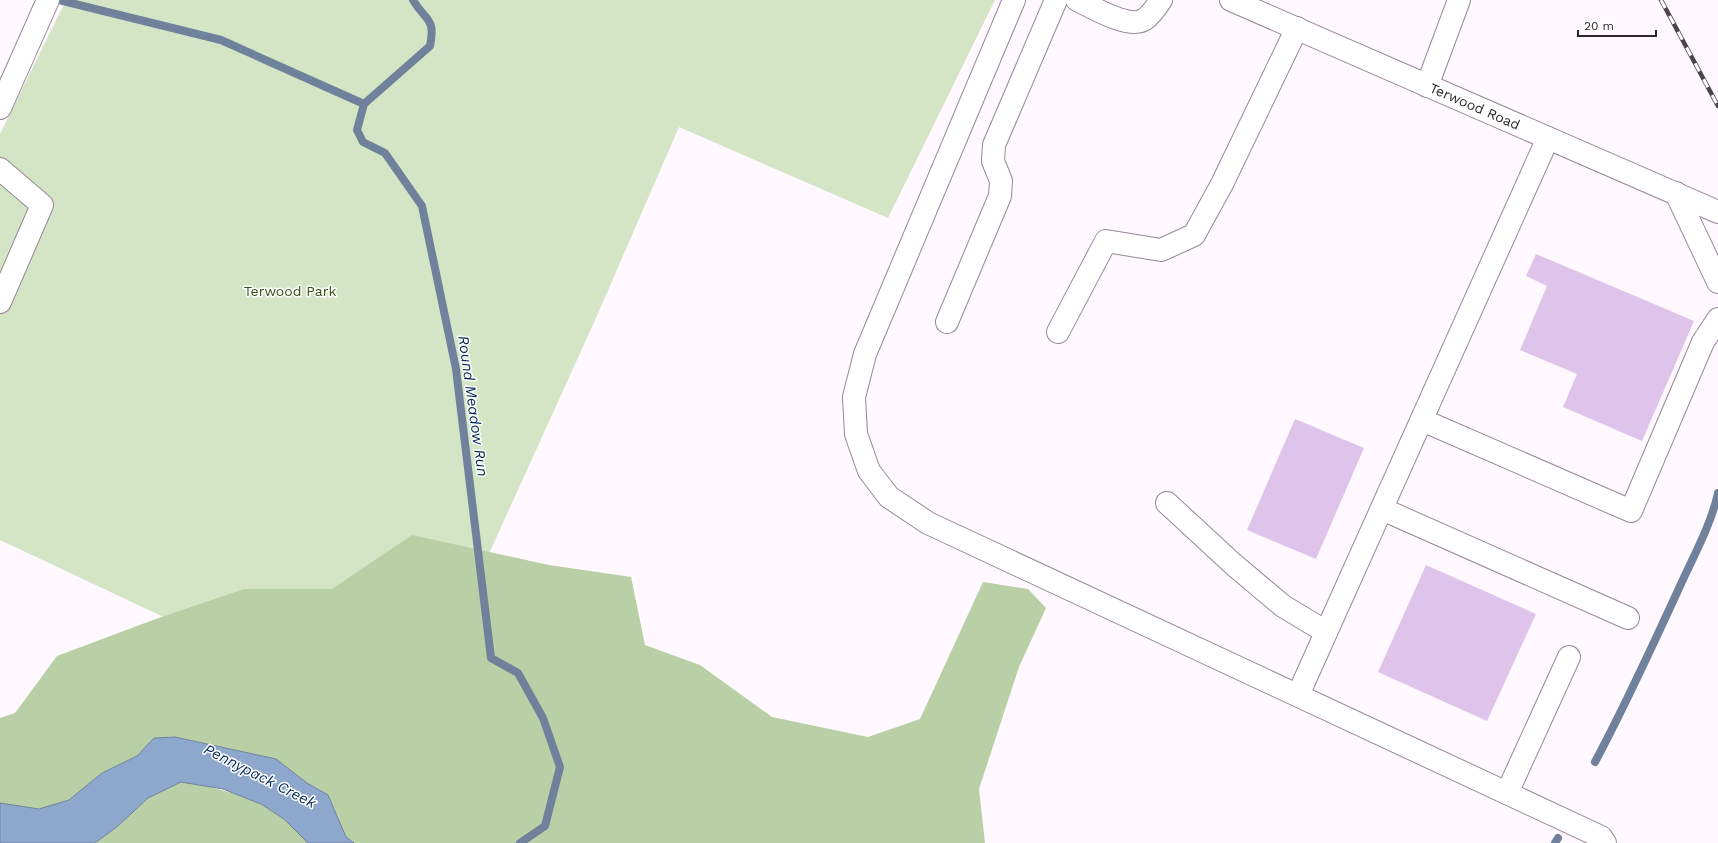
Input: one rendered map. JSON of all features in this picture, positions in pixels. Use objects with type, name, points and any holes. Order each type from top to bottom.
[{"type":"street","points":[[0,108],[48,0]]},
{"type":"street","points":[[1014,0],[865,354],[854,397],[856,434],[869,471],[889,497],[928,523],[1601,837],[1605,843]]},
{"type":"street","points":[[947,322],[1000,196],[1001,181],[993,161],[994,145],[1056,0]]},
{"type":"street","points":[[1077,0],[1125,22],[1137,23],[1145,19],[1161,0]]},
{"type":"street","name":"Terwood Road","points":[[1231,0],[1718,212]]},
{"type":"street","points":[[1427,86],[1459,0]]},
{"type":"street","points":[[1058,332],[1106,241],[1161,250],[1194,235],[1222,184],[1297,28]]},
{"type":"street","points":[[1298,695],[1548,138]]},
{"type":"street","points":[[0,169],[42,205],[0,302]]},
{"type":"street","points":[[1676,193],[1718,282]]},
{"type":"street","points":[[1422,420],[1631,511],[1703,342],[1718,319]]},
{"type":"street","points":[[1167,503],[1233,564],[1282,606],[1326,632]]},
{"type":"street","points":[[1382,509],[1628,618]]},
{"type":"street","points":[[1507,793],[1569,657]]},
{"type":"green space","name":"Terwood Park","points":[[66,0],[995,0],[888,218],[679,127],[596,318],[408,732],[0,540],[0,134]]},
{"type":"green space","points":[[412,535],[549,565],[631,577],[645,645],[700,665],[772,717],[868,737],[920,719],[983,582],[1028,589],[1046,608],[1019,667],[979,789],[985,843],[354,843],[346,837],[328,795],[307,783],[276,759],[175,737],[154,738],[137,756],[102,773],[69,800],[39,809],[0,803],[0,718],[15,713],[57,656],[153,620],[244,589],[332,589]]},
{"type":"green space","points":[[181,782],[222,790],[248,798],[284,819],[308,843],[95,843],[118,826],[148,798]]},
{"type":"water","name":"Pennypack Creek","points":[[175,737],[276,759],[307,783],[328,795],[346,837],[354,843],[308,843],[284,819],[261,804],[223,789],[181,782],[148,798],[118,826],[95,843],[0,843],[0,803],[39,809],[69,800],[102,773],[137,756],[154,738]]},
{"type":"building","points":[[1536,254],[1694,321],[1642,441],[1563,407],[1577,374],[1520,350],[1547,286],[1526,276]]},
{"type":"building","points":[[1295,419],[1364,448],[1316,559],[1247,530]]},
{"type":"building","points":[[1426,565],[1536,614],[1487,721],[1378,672]]},
{"type":"waterway","points":[[59,0],[221,40],[364,104]]},
{"type":"waterway","name":"Round Meadow Run","points":[[413,0],[430,24],[432,30],[430,46],[364,104],[357,130],[363,142],[385,153],[422,206],[456,369],[491,658],[518,673],[543,718],[560,767],[545,826],[520,843]]},
{"type":"waterway","points":[[1595,762],[1618,718],[1702,540],[1718,493]]},
{"type":"waterway","points":[[1555,843],[1558,838]]},
{"type":"railway","points":[[1661,0],[1718,106]]}]
